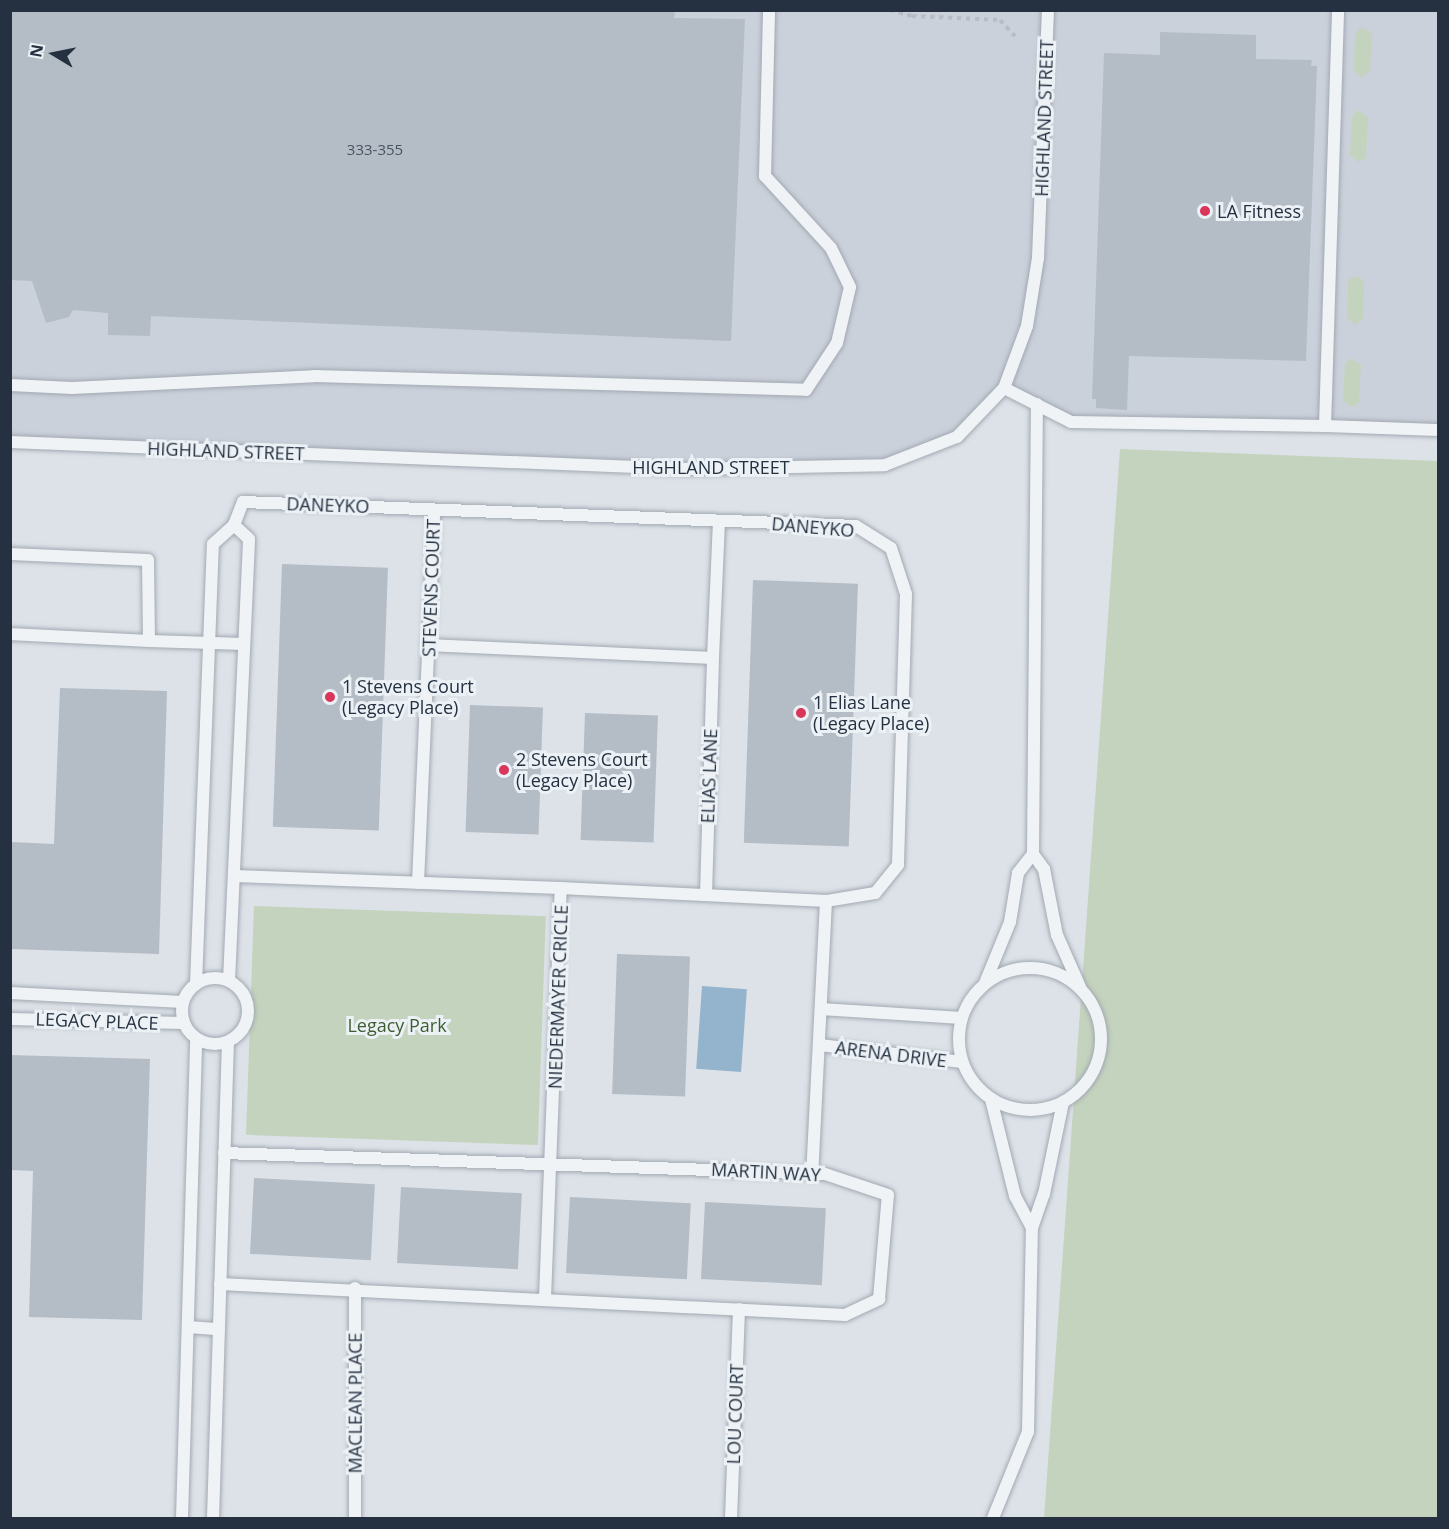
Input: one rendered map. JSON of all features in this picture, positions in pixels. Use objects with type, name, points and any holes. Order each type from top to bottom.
[{"type":"lane","points":[[10,385],[72,388],[314,376],[806,390],[837,343],[850,287],[831,248],[765,176],[769,10]]},
{"type":"lane","name":"HIGHLAND STREET","points":[[10,442],[685,469],[885,465],[957,437],[1004,388],[1027,326],[1038,258],[1048,10]]},
{"type":"lane","points":[[1324,426],[1338,10]]},
{"type":"lane","points":[[1004,388],[1071,422],[1438,430]]},
{"type":"lane","points":[[1032,854],[1044,869],[1057,935],[1081,988],[1094,1006],[1100,1028],[1101,1050],[1094,1071],[1081,1089],[1063,1102],[1027,1111],[991,1099],[974,1083],[962,1062],[958,1040],[962,1018],[985,983],[1010,922],[1018,873],[1032,854],[1037,404]]},
{"type":"lane","name":"DANEYKO","points":[[234,525],[243,502],[856,526],[891,548],[906,594],[897,865],[875,893],[826,901]]},
{"type":"lane","name":"STEVENS COURT","points":[[418,883],[434,510]]},
{"type":"lane","name":"ELIAS LANE","points":[[706,895],[719,520]]},
{"type":"lane","points":[[196,984],[213,544],[234,525],[249,539],[229,981]]},
{"type":"lane","points":[[10,554],[148,560],[148,641]]},
{"type":"lane","points":[[10,634],[244,644]]},
{"type":"lane","points":[[428,645],[713,658]]},
{"type":"lane","points":[[234,876],[561,888]]},
{"type":"lane","name":"NIEDERMAYER CRICLE","points":[[545,1298],[553,1164],[561,888],[826,901]]},
{"type":"lane","points":[[812,1173],[826,901]]},
{"type":"lane","points":[[985,983],[1003,972],[1044,969],[1081,988]]},
{"type":"lane","points":[[206,979],[229,981],[244,997],[248,1008],[242,1029],[228,1043],[215,1044],[196,1038],[184,1023],[183,1002],[196,984],[206,979]]},
{"type":"lane","name":"LEGACY PLACE","points":[[10,993],[183,1002]]},
{"type":"lane","name":"ARENA DRIVE","points":[[821,1009],[962,1018]]},
{"type":"lane","name":"LEGACY PLACE","points":[[10,1019],[184,1023]]},
{"type":"lane","points":[[182,1518],[196,1038]]},
{"type":"lane","points":[[213,1518],[228,1043]]},
{"type":"lane","name":"ARENA DRIVE","points":[[820,1045],[962,1062]]},
{"type":"lane","points":[[991,1099],[1015,1196],[1032,1228]]},
{"type":"lane","points":[[993,1518],[1028,1431],[1032,1228],[1044,1194],[1063,1102]]},
{"type":"lane","name":"MARTIN WAY","points":[[220,1284],[355,1288],[845,1315],[879,1299],[888,1195],[825,1174],[812,1173],[224,1153]]},
{"type":"lane","name":"MACLEAN PLACE","points":[[355,1288],[355,1518]]},
{"type":"lane","name":"LOU COURT","points":[[731,1518],[739,1309]]},
{"type":"lane","points":[[188,1327],[219,1329]]},
{"type":"path","points":[[890,10],[912,16],[1000,20],[1015,36]]},
{"type":"shaded area","points":[[11,11],[1438,11],[1438,430],[1071,422],[1004,388],[957,437],[885,465],[685,469],[11,442]]},
{"type":"green space","points":[[1360,28],[1366,29],[1372,35],[1370,70],[1362,78],[1354,70],[1355,35]]},
{"type":"green space","points":[[1357,110],[1368,117],[1366,158],[1359,162],[1350,155],[1352,117]]},
{"type":"green space","points":[[1359,276],[1364,283],[1363,318],[1355,325],[1347,318],[1348,283],[1350,278]]},
{"type":"green space","points":[[1350,358],[1361,365],[1359,403],[1351,407],[1343,400],[1345,365]]},
{"type":"green space","points":[[1120,449],[1438,461],[1438,1518],[1044,1518]]},
{"type":"green space","name":"Legacy Park","points":[[254,906],[546,916],[538,1145],[246,1135]]},
{"type":"water","points":[[702,986],[747,989],[741,1072],[696,1069]]},
{"type":"building","points":[[10,10],[675,10],[674,18],[745,19],[731,341],[151,316],[150,336],[108,335],[108,313],[73,310],[69,317],[46,323],[32,281],[10,280]]},
{"type":"building","name":"LA Fitness","points":[[1160,32],[1256,35],[1256,59],[1312,60],[1311,66],[1317,66],[1306,361],[1129,356],[1127,410],[1096,408],[1096,399],[1092,399],[1104,53],[1160,55]]},
{"type":"building","name":"1 Stevens Court (Legacy Place)","points":[[282,564],[388,568],[379,831],[273,827]]},
{"type":"building","name":"1 Elias Lane (Legacy Place)","points":[[753,580],[858,584],[849,847],[744,843]]},
{"type":"building","points":[[60,688],[167,691],[159,954],[10,949],[10,842],[54,844]]},
{"type":"building","name":"2 Stevens Court (Legacy Place)","points":[[470,705],[543,708],[539,834],[466,832]]},
{"type":"building","points":[[585,713],[658,716],[654,842],[581,840]]},
{"type":"building","points":[[617,954],[690,957],[685,1096],[612,1094]]},
{"type":"building","points":[[10,1055],[150,1059],[142,1320],[29,1317],[33,1171],[10,1170]]},
{"type":"building","points":[[254,1178],[375,1184],[371,1260],[250,1254]]},
{"type":"building","points":[[401,1187],[522,1193],[518,1269],[397,1263]]},
{"type":"building","points":[[570,1197],[691,1203],[687,1279],[566,1273]]},
{"type":"building","points":[[705,1202],[826,1208],[822,1285],[701,1279]]},
{"type":"place","name":"LA Fitness","points":[[1205,211]]},
{"type":"place","name":"1 Stevens Court (Legacy Place)","points":[[330,697]]},
{"type":"place","name":"1 Elias Lane (Legacy Place)","points":[[801,713]]},
{"type":"place","name":"2 Stevens Court (Legacy Place)","points":[[504,770]]}]
